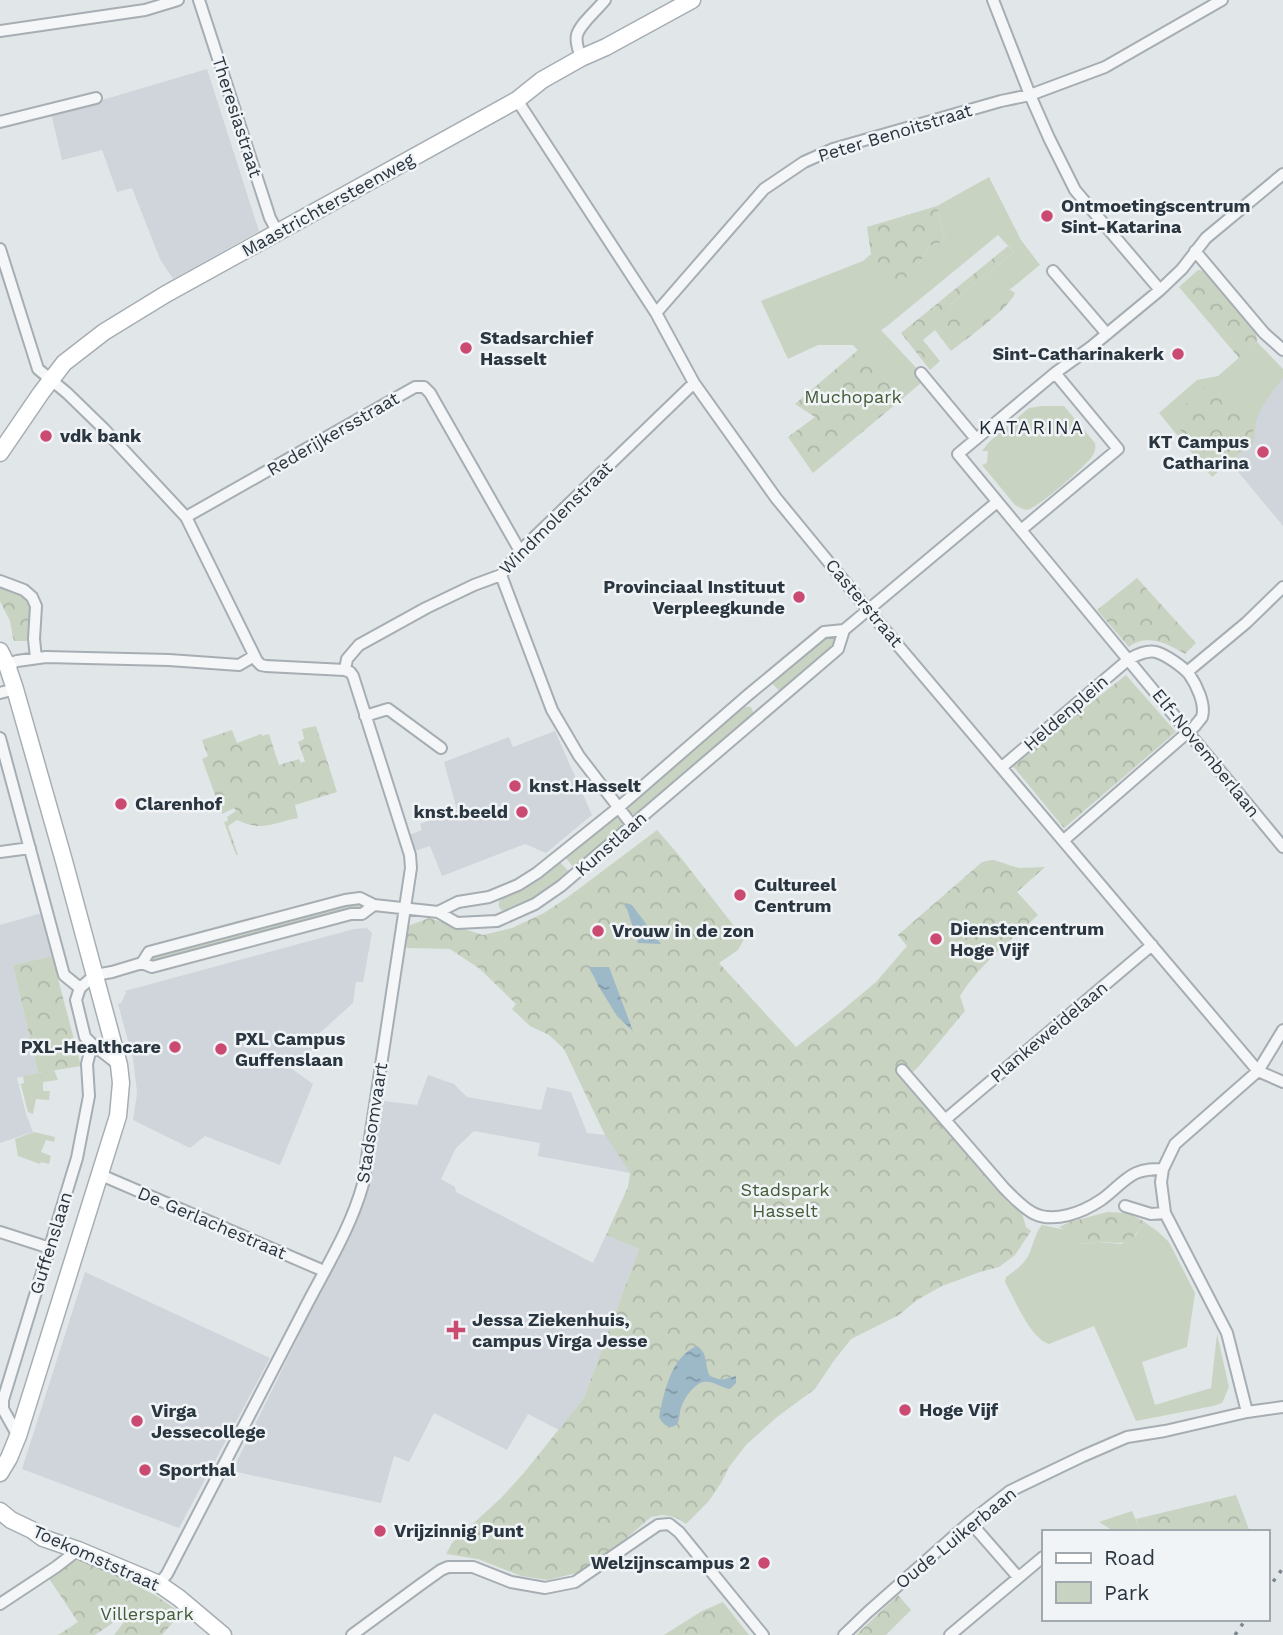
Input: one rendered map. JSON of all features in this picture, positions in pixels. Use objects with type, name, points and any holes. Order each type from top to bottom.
[{"type":"main road","name":"Maastrichtersteenweg","points":[[0,453],[50,379],[64,363],[104,332],[166,294],[517,100],[542,80],[692,0]]},
{"type":"main road","name":"Guffenslaan","points":[[0,1473],[18,1436],[66,1278],[101,1175],[118,1116],[121,1083],[119,1065],[95,975],[8,691],[4,658]]},
{"type":"main road","name":"Toekomststraat","points":[[0,1511],[43,1538],[159,1584],[223,1635]]},
{"type":"street","points":[[0,30],[145,10],[178,0]]},
{"type":"street","name":"Theresiastraat","points":[[199,0],[270,218],[278,233]]},
{"type":"street","points":[[581,58],[577,35],[606,0]]},
{"type":"street","points":[[993,0],[1030,95],[1075,190],[1160,290]]},
{"type":"street","name":"Peter Benoitstraat","points":[[656,313],[764,189],[804,162],[833,149],[1030,95],[1105,67],[1222,0]]},
{"type":"street","points":[[0,122],[96,98]]},
{"type":"street","name":"Casterstraat","points":[[517,100],[656,313],[694,383],[776,498],[1258,1071]]},
{"type":"street","points":[[921,373],[976,439],[1160,290],[1215,231],[1283,174]]},
{"type":"street","points":[[0,248],[37,369],[67,393],[103,428],[186,517],[254,656],[261,665],[345,670]]},
{"type":"street","points":[[1195,251],[1264,333],[1283,350]]},
{"type":"street","points":[[1053,271],[1107,334]]},
{"type":"street","points":[[1021,530],[1118,449],[1055,373]]},
{"type":"street","name":"Windmolenstraat","points":[[345,670],[347,659],[359,645],[474,584],[502,575],[520,551],[694,383]]},
{"type":"street","name":"Rederijkersstraat","points":[[186,517],[415,387],[424,387],[430,393],[520,551]]},
{"type":"street","name":"Elf-Novemberlaan","points":[[976,439],[958,454],[1283,847]]},
{"type":"street","name":"Kunstlaan","points":[[142,963],[149,952],[345,900],[360,898],[374,905],[438,912],[457,923],[496,921],[535,904],[561,886],[764,714],[838,649],[844,630],[997,502]]},
{"type":"street","points":[[502,575],[552,710],[579,756],[632,825]]},
{"type":"street","points":[[0,580],[24,590],[32,597],[36,606],[36,658]]},
{"type":"street","points":[[1187,672],[1246,623],[1283,587]]},
{"type":"street","name":"Kunstlaan","points":[[438,912],[458,902],[489,897],[518,885],[537,873],[618,808],[824,632],[844,630]]},
{"type":"street","points":[[1064,840],[1195,726],[1202,716],[1202,705],[1187,672],[1154,652],[1135,655],[1129,659]]},
{"type":"street","points":[[4,658],[17,661],[47,657],[169,660],[231,665],[254,656]]},
{"type":"street","name":"Heldenplein","points":[[1002,767],[1129,659]]},
{"type":"street","name":"Stadsomvaart","points":[[159,1584],[167,1574],[324,1271],[356,1208],[363,1185],[411,869],[410,855],[353,676],[345,670]]},
{"type":"street","points":[[748,695],[764,714]]},
{"type":"street","points":[[365,716],[388,709],[441,748]]},
{"type":"street","points":[[0,738],[64,975],[80,988],[95,975]]},
{"type":"street","points":[[0,852],[30,848]]},
{"type":"street","points":[[489,897],[496,921]]},
{"type":"street","name":"Kunstlaan","points":[[95,975],[142,963],[152,967],[351,914],[362,914],[374,905]]},
{"type":"street","name":"Plankeweidelaan","points":[[946,1119],[1152,945]]},
{"type":"street","name":"Guffenslaan","points":[[18,1436],[3,1409],[3,1400],[77,1158],[89,1096],[87,1063],[92,1044],[86,1037],[76,1000],[80,988]]},
{"type":"street","points":[[1247,1412],[1227,1333],[1165,1213],[1161,1182],[1163,1169],[1175,1144],[1258,1071],[1283,1030]]},
{"type":"street","points":[[92,1044],[119,1065]]},
{"type":"street","points":[[902,1070],[1004,1188],[1022,1206],[1035,1214],[1046,1217],[1077,1213],[1100,1201],[1135,1173],[1150,1168],[1163,1169]]},
{"type":"street","points":[[1258,1071],[1283,1082]]},
{"type":"street","name":"De Gerlachestraat","points":[[101,1175],[324,1271]]},
{"type":"street","points":[[1125,1206],[1151,1214],[1165,1213]]},
{"type":"street","points":[[0,1232],[50,1248]]},
{"type":"street","name":"Oude Luikerbaan","points":[[844,1635],[970,1522],[1010,1491],[1127,1437],[1283,1407]]},
{"type":"street","points":[[970,1522],[1018,1577]]},
{"type":"street","points":[[352,1635],[448,1567],[473,1567],[511,1581],[545,1588],[575,1582],[658,1525],[669,1524],[679,1532],[763,1635]]},
{"type":"street","points":[[0,1604],[78,1550]]},
{"type":"street","points":[[950,1635],[1042,1558]]},
{"type":"shaded area","points":[[207,69],[259,231],[173,279],[160,259],[132,188],[117,192],[102,150],[62,160],[51,113]]},
{"type":"shaded area","name":"KT Campus Catharina","points":[[1283,377],[1283,526],[1230,462],[1254,442],[1234,419]]},
{"type":"shaded area","name":"knst.Hasselt","points":[[555,731],[592,815],[546,853],[525,844],[442,876],[430,846],[415,851],[409,835],[422,830],[420,824],[457,810],[444,762],[509,737],[513,747]]},
{"type":"shaded area","points":[[42,913],[52,956],[13,965],[38,1073],[17,1078],[33,1132],[0,1143],[0,925]]},
{"type":"shaded area","name":"PXL Campus Guffenslaan","points":[[367,928],[372,933],[363,982],[356,982],[353,1003],[313,1039],[310,1062],[285,1064],[313,1084],[280,1165],[205,1136],[190,1148],[133,1120],[137,1094],[133,1059],[118,1004],[121,1003],[125,991],[354,929]]},
{"type":"shaded area","name":"Jessa Ziekenhuis, campus Virga Jesse","points":[[428,1075],[454,1084],[467,1097],[541,1110],[547,1087],[571,1092],[587,1133],[606,1135],[630,1173],[538,1156],[540,1143],[474,1131],[456,1148],[441,1179],[455,1187],[456,1192],[593,1263],[606,1235],[639,1249],[584,1398],[559,1430],[528,1414],[507,1450],[434,1413],[409,1462],[394,1456],[381,1503],[232,1471],[358,1216],[366,1193],[383,1101],[417,1105]]},
{"type":"shaded area","name":"Virga Jessecollege","points":[[85,1272],[270,1358],[179,1528],[22,1469]]},
{"type":"green space","points":[[989,177],[1021,240],[1040,265],[996,300],[978,310],[964,312],[949,305],[1014,252],[998,235],[881,330],[921,373],[921,383],[902,399],[853,345],[818,345],[788,359],[761,301],[863,261],[871,254],[898,285],[921,261],[929,246],[945,241],[937,206]]},
{"type":"green space","points":[[937,206],[945,241],[929,246],[921,261],[898,286],[871,254],[867,227]]},
{"type":"green space","points":[[1008,246],[1014,252],[949,305],[973,311],[1009,289],[1015,293],[1011,300],[951,351],[935,330],[923,340],[940,361],[930,370],[901,333]]},
{"type":"green space","points":[[1198,270],[1205,271],[1256,331],[1257,342],[1239,358],[1179,287]]},
{"type":"green space","points":[[1257,342],[1283,369],[1283,378],[1259,413],[1254,442],[1212,477],[1159,413],[1197,380],[1218,376]]},
{"type":"green space","name":"Muchopark","points":[[858,350],[902,399],[813,473],[788,437],[815,417],[795,404]]},
{"type":"green space","points":[[1215,379],[1253,425],[1253,441],[1215,473],[1170,417]]},
{"type":"green space","points":[[1064,406],[1095,443],[1095,449],[1091,458],[1062,485],[1036,506],[1024,509],[1015,505],[982,465],[987,463],[988,451],[982,451],[1029,408]]},
{"type":"green space","points":[[1137,578],[1196,643],[1185,654],[1150,640],[1129,647],[1097,610]]},
{"type":"green space","points":[[0,588],[31,601],[33,637],[26,641],[14,641],[10,621],[0,601]]},
{"type":"green space","points":[[832,636],[835,642],[833,647],[781,693],[771,682],[824,637]]},
{"type":"green space","points":[[1126,675],[1176,732],[1064,828],[1012,765]]},
{"type":"green space","points":[[742,706],[751,707],[754,714],[752,718],[640,813],[629,812],[630,802]]},
{"type":"green space","points":[[316,726],[337,792],[295,805],[298,818],[261,826],[237,820],[228,826],[236,855],[224,822],[236,811],[234,808],[222,814],[202,759],[208,756],[202,740],[232,730],[237,743],[261,734],[269,734],[279,765],[299,759],[301,763],[305,761],[298,742],[304,739],[302,729]]},
{"type":"green space","points":[[615,817],[622,821],[620,831],[575,869],[565,857],[610,818]]},
{"type":"green space","name":"Stadspark Hasselt","points":[[657,830],[744,939],[738,950],[719,963],[796,1047],[876,982],[907,946],[898,935],[981,863],[991,860],[1021,868],[1045,867],[1017,892],[1038,915],[996,953],[968,984],[960,996],[965,1011],[920,1065],[913,1072],[906,1066],[897,1074],[994,1187],[1022,1213],[1026,1227],[1031,1231],[1015,1255],[999,1267],[942,1286],[917,1300],[899,1315],[851,1339],[815,1389],[777,1417],[746,1445],[708,1502],[686,1524],[675,1517],[651,1517],[609,1553],[580,1572],[548,1580],[521,1576],[478,1559],[446,1554],[452,1543],[523,1474],[584,1398],[639,1249],[606,1235],[628,1187],[630,1173],[604,1133],[564,1049],[549,1035],[530,1026],[512,1009],[516,1004],[480,969],[450,949],[405,946],[408,926],[429,918],[483,935],[512,928],[544,913],[568,897]]},
{"type":"green space","points":[[560,862],[570,873],[554,887],[507,912],[500,908],[499,902],[503,897],[533,882]]},
{"type":"green space","points":[[363,904],[361,909],[153,964],[150,960],[343,905]]},
{"type":"green space","points":[[52,956],[81,1066],[38,1073],[13,965]]},
{"type":"green space","points":[[54,1070],[58,1080],[43,1082],[43,1091],[50,1091],[49,1100],[36,1099],[33,1114],[28,1112],[19,1085],[24,1083],[23,1076]]},
{"type":"green space","points":[[34,1132],[55,1137],[54,1142],[46,1140],[41,1152],[51,1156],[49,1164],[40,1164],[18,1156],[15,1139]]},
{"type":"green space","points":[[1107,1212],[1128,1213],[1143,1221],[1130,1240],[1120,1243],[1081,1243],[1059,1227],[1070,1222]]},
{"type":"green space","points":[[1143,1221],[1169,1242],[1195,1293],[1187,1347],[1142,1362],[1155,1405],[1211,1388],[1217,1334],[1229,1387],[1222,1403],[1136,1421],[1094,1326],[1049,1344],[1029,1326],[1005,1282],[1006,1277],[1026,1260],[1042,1225],[1066,1230],[1083,1244],[1121,1244],[1136,1235]]},
{"type":"green space","points":[[1236,1495],[1249,1530],[1140,1530],[1136,1519]]},
{"type":"green space","points":[[1132,1511],[1140,1530],[1112,1530],[1099,1522]]},
{"type":"green space","name":"Villerspark","points":[[80,1558],[155,1595],[181,1613],[162,1635],[114,1635],[127,1618],[123,1610],[123,1616],[95,1635],[58,1635],[78,1622],[48,1577]]},
{"type":"green space","points":[[898,1595],[911,1610],[886,1635],[856,1635]]},
{"type":"green space","points":[[723,1602],[749,1635],[664,1635],[702,1611]]},
{"type":"water","points":[[625,903],[632,905],[661,944],[638,943]]},
{"type":"water","points":[[589,967],[609,967],[633,1031],[617,1016]]},
{"type":"water","points":[[697,1346],[705,1356],[710,1376],[721,1380],[736,1376],[736,1383],[730,1389],[710,1382],[699,1384],[684,1400],[677,1424],[669,1427],[659,1417],[666,1387],[681,1358]]},
{"type":"railway","points":[[1269,1587],[1283,1568]]},
{"type":"railway","points":[[1235,1635],[1245,1621]]},
{"type":"place","name":"Ontmoetingscentrum Sint-Katarina","points":[[1047,216]]},
{"type":"place","name":"Stadsarchief Hasselt","points":[[466,348]]},
{"type":"place","name":"Sint-Catharinakerk","points":[[1178,354]]},
{"type":"place","name":"vdk bank","points":[[46,436]]},
{"type":"place","name":"KT Campus Catharina","points":[[1263,452]]},
{"type":"place","name":"Provinciaal Instituut Verpleegkunde","points":[[799,597]]},
{"type":"place","name":"knst.Hasselt","points":[[515,786]]},
{"type":"place","name":"Clarenhof","points":[[121,804]]},
{"type":"place","name":"knst.beeld","points":[[522,812]]},
{"type":"place","name":"Cultureel Centrum","points":[[740,895]]},
{"type":"place","name":"Vrouw in de zon","points":[[598,931]]},
{"type":"place","name":"Dienstencentrum Hoge Vijf","points":[[936,939]]},
{"type":"place","name":"PXL-Healthcare","points":[[175,1047]]},
{"type":"place","name":"PXL Campus Guffenslaan","points":[[221,1049]]},
{"type":"place","name":"Jessa Ziekenhuis, campus Virga Jesse","points":[[456,1330]]},
{"type":"place","name":"Hoge Vijf","points":[[905,1410]]},
{"type":"place","name":"Virga Jessecollege","points":[[137,1421]]},
{"type":"place","name":"Sporthal","points":[[145,1470]]},
{"type":"place","name":"Vrijzinnig Punt","points":[[380,1531]]},
{"type":"place","name":"Welzijnscampus 2","points":[[764,1563]]},
{"type":"district","name":"KATARINA","points":[[1032,427]]}]
